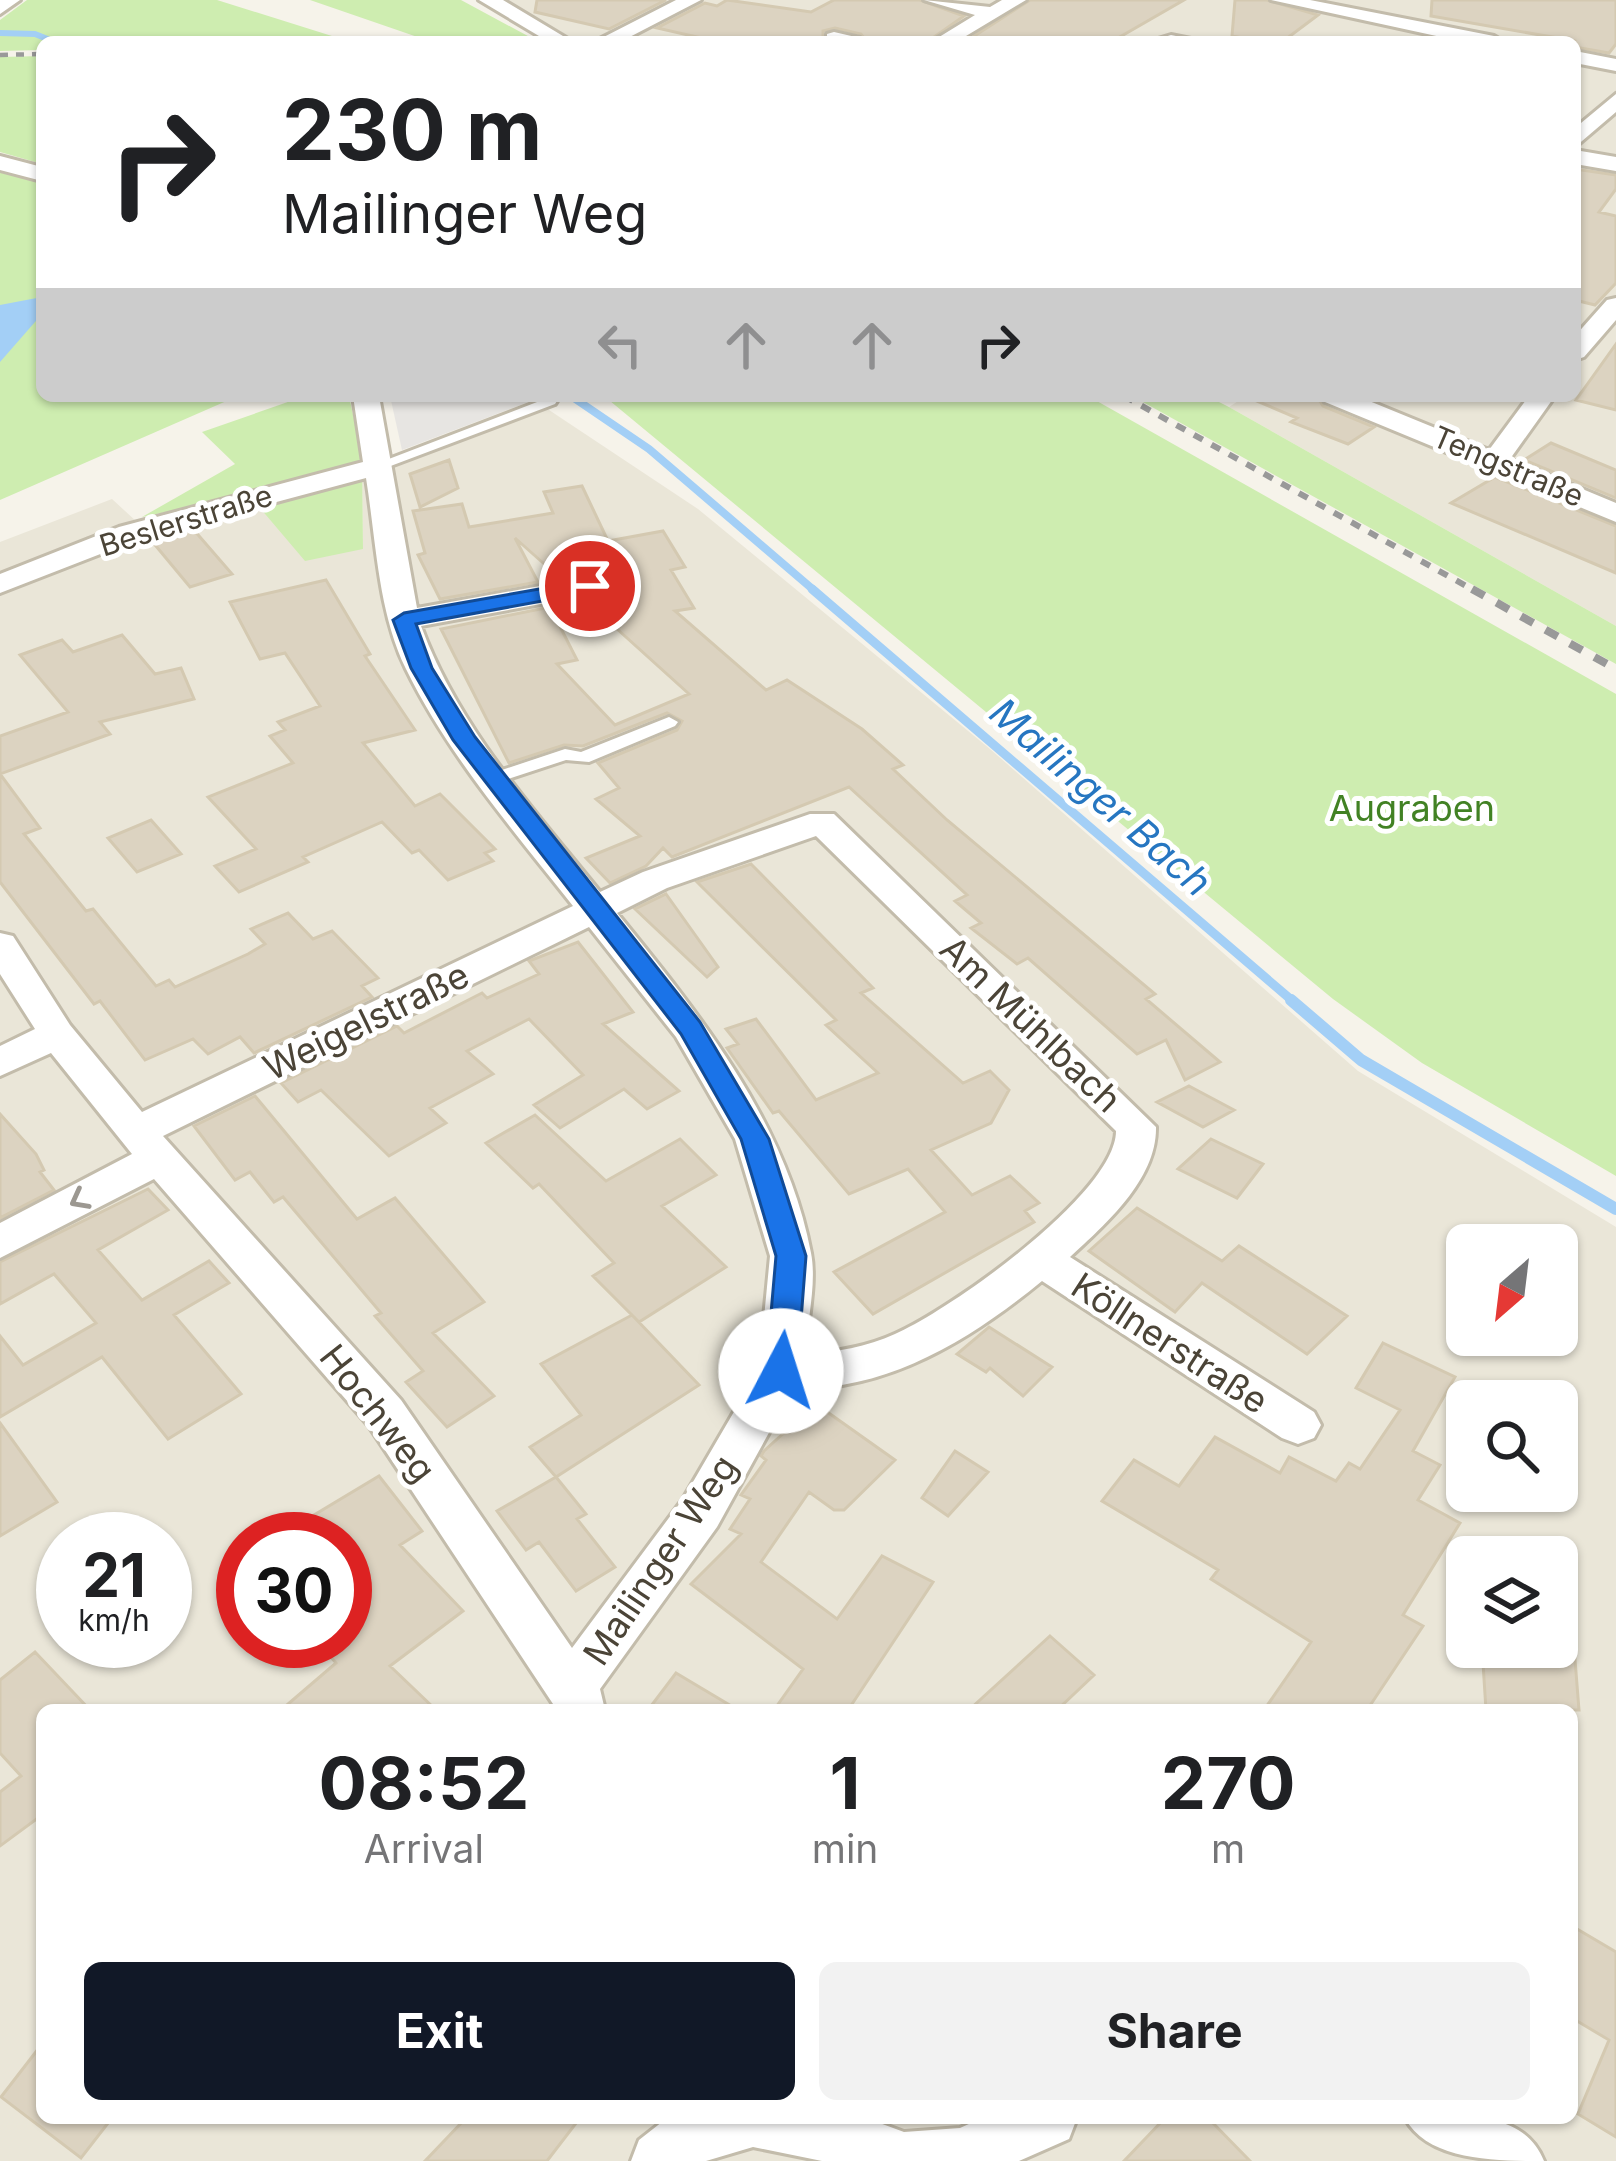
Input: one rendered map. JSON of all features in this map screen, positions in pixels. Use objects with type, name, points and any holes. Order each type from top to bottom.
[{"type":"street","points":[[0,8],[10,0]]},
{"type":"street","points":[[489,0],[552,36]]},
{"type":"street","points":[[616,36],[691,0]]},
{"type":"street","points":[[934,0],[993,13]]},
{"type":"street","points":[[952,36],[1016,0]]},
{"type":"street","points":[[1281,0],[1464,36]]},
{"type":"street","points":[[1581,58],[1616,64]]},
{"type":"street","points":[[1581,134],[1616,100]]},
{"type":"street","points":[[1581,158],[1616,164]]},
{"type":"street","points":[[0,163],[36,172]]},
{"type":"street","points":[[1581,345],[1616,305]]},
{"type":"street","name":"Mailinger Weg","points":[[367,402],[404,620],[422,668],[493,779],[691,1029],[755,1139],[791,1256],[781,1371],[700,1513],[578,1699]]},
{"type":"street","name":"Tengstraße","points":[[1349,402],[1616,513]]},
{"type":"street","points":[[1495,461],[1539,402]]},
{"type":"street","name":"Beslerstraße","points":[[0,584],[129,533],[375,467]]},
{"type":"street","points":[[404,620],[590,586]]},
{"type":"street","name":"Am Mühlbach","points":[[596,911],[655,880],[822,822],[1136,1127],[1136,1151],[1093,1207],[1042,1260],[923,1341],[821,1375],[781,1371]]},
{"type":"street","name":"Weigelstraße","points":[[147,1145],[596,911]]},
{"type":"street","name":"Hochweg","points":[[0,945],[56,1034],[147,1145],[385,1413],[578,1699]]},
{"type":"street","points":[[0,1062],[56,1034]]},
{"type":"street","points":[[0,1242],[147,1145]]},
{"type":"street","name":"Köllnerstraße","points":[[1042,1260],[1298,1425]]},
{"type":"street","points":[[660,2161],[698,2130],[726,2124]]},
{"type":"street","points":[[790,2124],[814,2128],[904,2161],[962,2157],[1035,2124]]},
{"type":"street","points":[[1445,2124],[1515,2161]]},
{"type":"lane","points":[[375,467],[547,402]]},
{"type":"lane","points":[[493,779],[565,754],[583,758],[669,722]]},
{"type":"shaded area","points":[[505,0],[1616,0],[1616,626],[1229,407],[1237,402],[1581,402],[1581,36],[568,36]]},
{"type":"shaded area","points":[[391,402],[529,402],[402,450]]},
{"type":"shaded area","points":[[546,408],[698,509],[990,749],[1358,1071],[1616,1227],[1616,2161],[0,2161],[0,542],[112,499],[137,522],[250,494],[363,549],[362,467],[446,446]]},
{"type":"green space","points":[[27,0],[217,0],[332,36],[36,36],[36,50],[0,51],[0,20]]},
{"type":"green space","points":[[310,0],[461,0],[528,36],[415,36]]},
{"type":"green space","points":[[36,56],[36,162],[0,152],[0,57]]},
{"type":"green space","points":[[0,169],[36,179],[36,402],[224,402],[0,500]]},
{"type":"green space","points":[[288,402],[350,402],[362,455],[363,549],[305,561],[249,495],[142,517],[235,464],[202,432]]},
{"type":"green space","name":"Augraben","points":[[611,402],[1099,402],[1616,694],[1616,1176],[1422,1063],[1333,999]]},
{"type":"green space","points":[[1143,402],[1219,402],[1229,407],[1616,626],[1616,664]]},
{"type":"water","points":[[36,298],[36,321],[0,362],[0,305]]},
{"type":"building","points":[[537,0],[666,0],[609,29],[535,12]]},
{"type":"building","points":[[727,0],[811,12],[834,0],[920,0],[964,16],[936,36],[862,36],[835,28],[823,31],[823,36],[692,36],[657,28],[705,3],[717,6]]},
{"type":"building","points":[[1030,0],[1184,0],[1121,36],[974,36]]},
{"type":"building","points":[[1235,0],[1267,0],[1318,15],[1290,36],[1232,36]]},
{"type":"building","points":[[1432,0],[1616,0],[1616,44],[1609,53],[1581,48],[1581,36],[1546,36],[1431,16]]},
{"type":"building","points":[[1581,170],[1616,175],[1616,189],[1599,212],[1616,216],[1616,283],[1595,305],[1581,302]]},
{"type":"building","points":[[1616,344],[1616,410],[1581,401],[1581,393]]},
{"type":"building","points":[[1259,402],[1321,402],[1374,427],[1348,444],[1291,422],[1297,418]]},
{"type":"building","points":[[1551,443],[1616,470],[1616,498],[1524,460]]},
{"type":"building","points":[[449,460],[458,488],[420,507],[410,474]]},
{"type":"building","points":[[1495,477],[1616,526],[1616,573],[1451,503]]},
{"type":"building","points":[[582,486],[608,541],[663,531],[685,567],[671,570],[694,608],[675,611],[766,690],[787,680],[862,729],[903,765],[893,769],[947,820],[1155,994],[1146,999],[1220,1062],[1185,1080],[1166,1040],[1137,1054],[1028,958],[1017,964],[971,928],[981,923],[955,901],[967,895],[849,787],[672,857],[663,848],[646,866],[610,883],[586,858],[640,836],[596,799],[619,788],[598,763],[677,730],[682,721],[667,713],[583,746],[564,745],[509,763],[441,629],[550,607],[577,660],[557,664],[615,725],[689,694],[585,600],[607,590],[607,582],[589,573],[560,578],[515,538],[538,582],[440,599],[418,555],[425,553],[413,511],[462,504],[469,527],[553,513],[544,492]]},
{"type":"building","points":[[193,529],[232,574],[190,587],[151,540]]},
{"type":"building","points":[[326,580],[370,654],[365,656],[415,730],[363,743],[415,806],[440,794],[495,849],[485,853],[493,861],[448,880],[382,822],[239,892],[215,866],[256,849],[208,797],[293,763],[270,736],[285,730],[278,722],[320,706],[285,653],[260,659],[230,602]]},
{"type":"building","points":[[122,635],[155,674],[181,668],[194,699],[100,722],[110,734],[0,774],[0,736],[68,712],[20,655],[62,640],[73,652]]},
{"type":"building","points":[[0,774],[40,828],[24,834],[86,911],[93,909],[156,986],[169,980],[175,987],[248,954],[265,944],[251,929],[288,913],[313,939],[332,931],[378,978],[362,986],[372,997],[254,1053],[240,1037],[208,1054],[193,1039],[145,1060],[100,1001],[94,1004],[0,882]]},
{"type":"building","points":[[151,820],[181,854],[137,872],[108,838]]},
{"type":"building","points":[[751,864],[873,988],[861,993],[963,1083],[990,1071],[1009,1090],[991,1123],[931,1150],[972,1195],[1010,1176],[1039,1203],[1025,1211],[1034,1222],[873,1314],[834,1272],[945,1212],[908,1169],[849,1194],[779,1111],[773,1113],[727,1048],[738,1044],[726,1029],[756,1019],[816,1100],[878,1073],[826,1025],[836,1020],[697,882]]},
{"type":"building","points":[[666,894],[718,967],[707,977],[635,909]]},
{"type":"building","points":[[578,942],[633,1012],[603,1024],[679,1091],[647,1109],[624,1089],[560,1128],[534,1105],[583,1075],[529,1019],[467,1051],[493,1074],[430,1108],[446,1123],[389,1156],[321,1090],[298,1102],[281,1083],[397,1026],[404,1033],[482,993],[487,998],[539,974],[529,961]]},
{"type":"building","points":[[1189,1086],[1234,1110],[1203,1127],[1157,1102]]},
{"type":"building","points":[[255,1096],[357,1219],[395,1198],[484,1302],[433,1333],[494,1396],[447,1427],[406,1382],[423,1371],[375,1316],[381,1313],[283,1197],[274,1202],[250,1172],[235,1180],[194,1126]]},
{"type":"building","points":[[0,1114],[36,1154],[44,1170],[40,1172],[54,1190],[0,1218]]},
{"type":"building","points":[[535,1115],[606,1181],[680,1139],[716,1175],[662,1206],[726,1267],[639,1322],[593,1276],[614,1263],[539,1184],[533,1188],[486,1143]]},
{"type":"building","points":[[1211,1139],[1263,1164],[1237,1198],[1178,1169]]},
{"type":"building","points":[[148,1189],[168,1210],[98,1250],[142,1300],[209,1261],[229,1283],[174,1315],[241,1394],[168,1439],[102,1357],[0,1417],[0,1336],[23,1365],[96,1323],[54,1274],[0,1304],[0,1262]]},
{"type":"building","points":[[1137,1208],[1222,1261],[1239,1246],[1347,1316],[1307,1354],[1202,1283],[1175,1312],[1089,1251]]},
{"type":"building","points":[[632,1315],[699,1385],[556,1477],[530,1447],[581,1415],[541,1364]]},
{"type":"building","points":[[989,1327],[1052,1367],[1023,1396],[990,1368],[986,1372],[957,1354]]},
{"type":"building","points":[[1383,1343],[1455,1377],[1446,1380],[1446,1393],[1413,1451],[1440,1465],[1418,1500],[1460,1523],[1452,1536],[1446,1536],[1446,1546],[1403,1615],[1423,1626],[1371,1704],[1268,1704],[1311,1642],[1211,1579],[1218,1570],[1102,1501],[1134,1460],[1179,1486],[1215,1437],[1280,1473],[1289,1457],[1336,1481],[1349,1463],[1360,1469],[1400,1410],[1356,1388]]},
{"type":"building","points":[[816,1404],[895,1460],[844,1510],[834,1510],[809,1492],[761,1562],[837,1619],[882,1556],[933,1582],[852,1704],[778,1704],[803,1669],[691,1584],[741,1534],[730,1529],[750,1499],[741,1495],[766,1460],[761,1456]]},
{"type":"building","points":[[0,1423],[57,1502],[0,1536]]},
{"type":"building","points":[[955,1451],[988,1472],[948,1516],[922,1498]]},
{"type":"building","points":[[379,1476],[422,1531],[400,1545],[463,1611],[390,1666],[430,1704],[288,1704],[330,1668],[372,1668],[372,1512],[319,1512]]},
{"type":"building","points":[[556,1477],[586,1514],[577,1519],[615,1567],[576,1591],[539,1542],[526,1550],[497,1511]]},
{"type":"building","points":[[1050,1636],[1094,1675],[1063,1704],[976,1704]]},
{"type":"building","points":[[35,1652],[36,1668],[50,1668],[84,1704],[36,1704],[36,1819],[0,1846],[0,1792],[21,1776],[0,1753],[0,1680]]},
{"type":"building","points":[[1483,1668],[1576,1668],[1579,1710],[1578,1704],[1486,1704]]},
{"type":"building","points":[[676,1673],[728,1704],[653,1704]]},
{"type":"building","points":[[1578,1930],[1616,1952],[1616,2137],[1578,2114],[1609,2040],[1578,2022]]},
{"type":"building","points":[[36,2052],[36,2124],[1,2097]]},
{"type":"building","points":[[36,2124],[107,2124],[81,2158]]},
{"type":"building","points":[[460,2124],[575,2124],[547,2161],[425,2161]]},
{"type":"building","points":[[1159,2124],[1214,2124],[1250,2161],[1124,2161]]},
{"type":"waterway","name":"Mailinger Bach","points":[[0,33],[40,36]]},
{"type":"waterway","name":"Mailinger Bach","points":[[580,402],[649,449],[816,592]]},
{"type":"waterway","name":"Mailinger Bach","points":[[812,589],[1295,1003]]},
{"type":"waterway","name":"Mailinger Bach","points":[[1291,1000],[1361,1060],[1616,1209]]},
{"type":"railway","points":[[0,55],[36,54]]},
{"type":"railway","points":[[1135,402],[1477,592]]},
{"type":"railway","points":[[1472,589],[1616,669]]},
{"type":"route","points":[[590,586],[404,620],[422,668],[465,740],[691,1029],[755,1139],[791,1256],[781,1371]]}]
